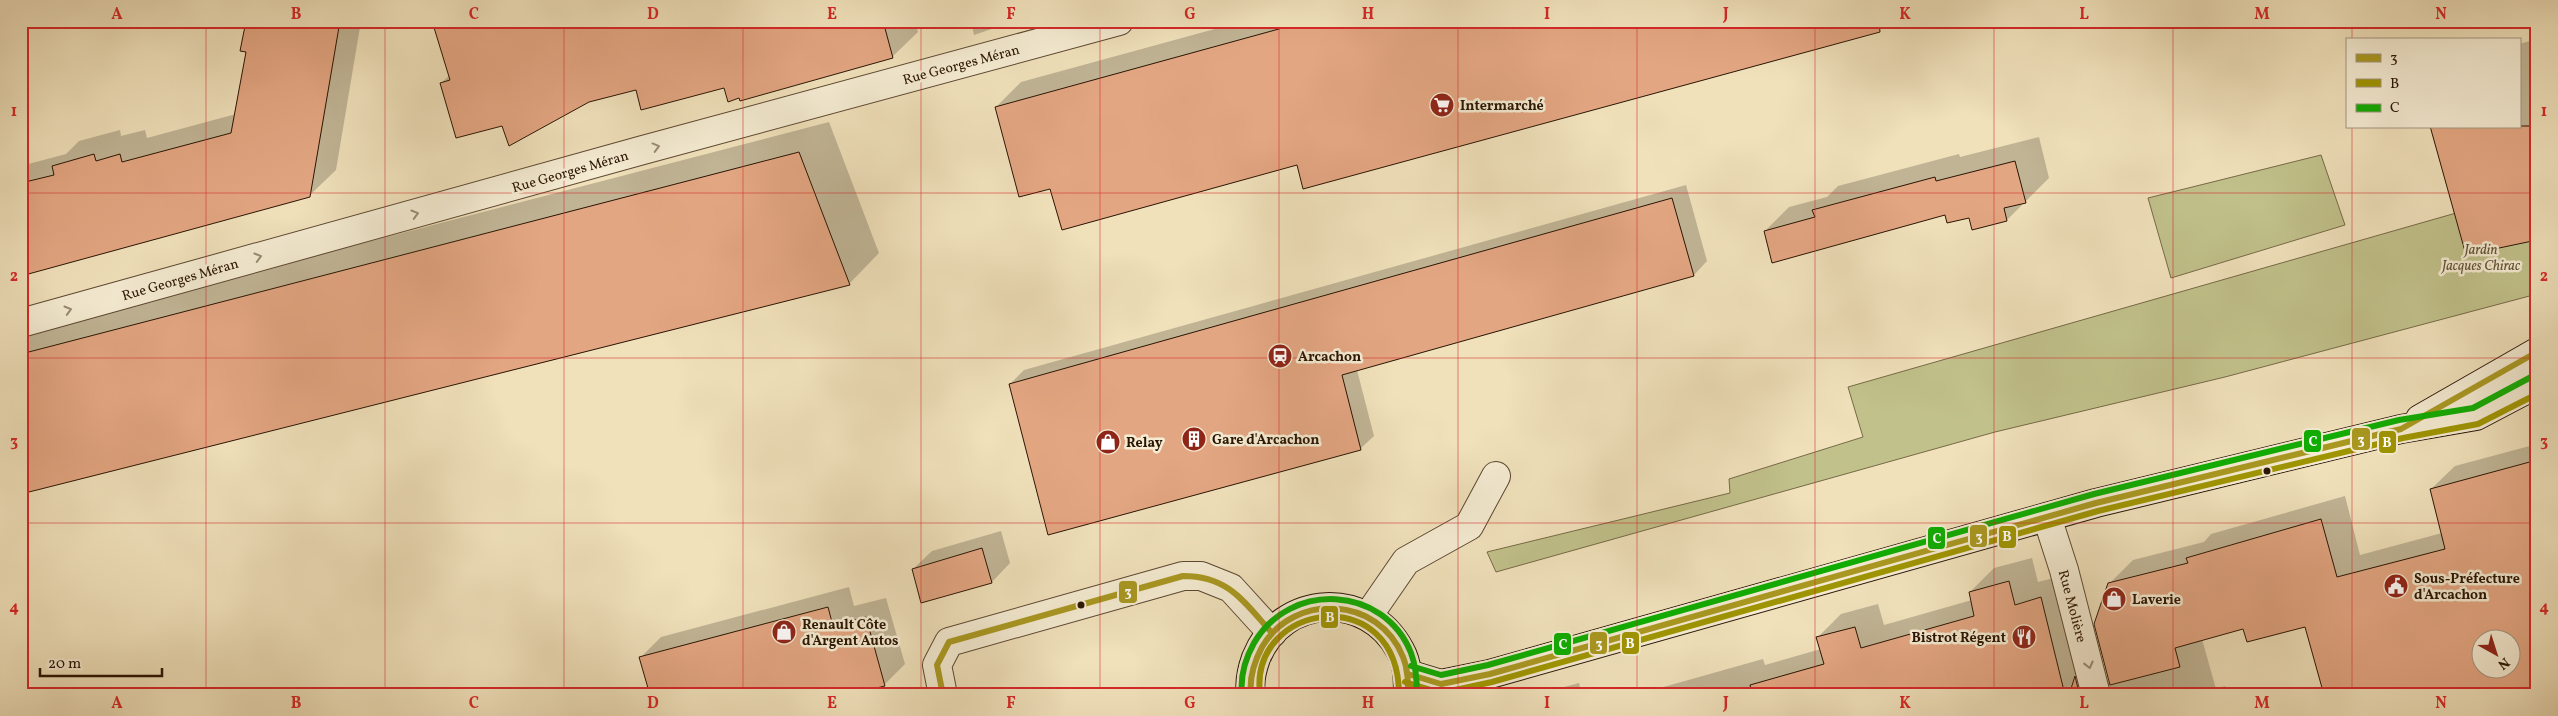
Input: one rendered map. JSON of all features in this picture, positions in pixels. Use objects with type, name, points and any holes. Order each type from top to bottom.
[{"type":"street","name":"Rue Georges Méran","points":[[21,323],[652,148],[1120,21]]},
{"type":"street","points":[[2401,429],[2537,352]]},
{"type":"street","points":[[1251,695],[1252,669],[1262,645],[1278,625],[1299,612],[1322,607],[1346,608],[1368,616],[1388,632],[1401,651],[1408,684],[1441,684],[1490,674],[2105,501],[2401,429],[2476,416],[2537,384]]},
{"type":"street","points":[[1368,616],[1406,561],[1469,526],[1496,476]]},
{"type":"street","name":"Rue Molière","points":[[2047,517],[2064,570],[2096,695]]},
{"type":"street","points":[[943,695],[936,665],[949,642],[1183,576],[1201,576],[1231,588],[1272,633]]},
{"type":"green space","points":[[2321,155],[2345,225],[2171,278],[2148,198]]},
{"type":"green space","name":"Jardin Jacques Chirac","points":[[2526,193],[2537,227],[2537,294],[2225,377],[1995,432],[1496,572],[1487,552],[1730,493],[1729,479],[1863,437],[1848,387]]},
{"type":"building","points":[[246,21],[340,21],[310,197],[21,276],[21,183],[54,175],[52,166],[94,154],[96,161],[120,154],[122,162],[231,133],[246,52],[240,51]]},
{"type":"building","points":[[432,21],[883,21],[893,58],[740,101],[739,98],[728,102],[724,88],[641,110],[636,90],[589,102],[509,146],[502,126],[456,138],[440,83],[450,80]]},
{"type":"building","name":"Intermarché","points":[[1308,21],[1879,21],[1880,32],[1303,189],[1297,165],[1062,230],[1050,189],[1019,197],[995,107]]},
{"type":"building","points":[[2520,126],[2537,126],[2537,240],[2466,255],[2431,128],[2520,128]]},
{"type":"building","points":[[799,152],[850,285],[21,494],[21,354]]},
{"type":"building","points":[[2015,161],[2026,203],[2004,208],[2007,221],[1972,230],[1969,218],[1947,223],[1945,215],[1772,263],[1764,231],[1815,217],[1812,210],[1935,177],[1936,181]]},
{"type":"building","points":[[1672,198],[1694,276],[1342,375],[1361,450],[1048,535],[1009,384]]},
{"type":"building","points":[[2537,460],[2537,695],[2324,695],[2305,627],[2247,642],[2243,629],[2175,648],[2180,667],[2110,685],[2094,624],[2108,583],[2188,563],[2186,558],[2321,519],[2337,577],[2445,549],[2430,489]]},
{"type":"building","points":[[982,548],[992,583],[921,603],[912,569]]},
{"type":"building","points":[[2009,581],[2015,605],[2041,597],[2065,695],[1752,695],[1750,685],[1824,664],[1816,637],[1855,627],[1861,648],[1974,616],[1969,592]]},
{"type":"building","name":"Renault Côte d'Argent Autos","points":[[828,607],[833,626],[866,617],[885,686],[846,695],[650,695],[639,657]]},
{"type":"building","points":[[2075,676],[2079,693],[2069,695]]},
{"type":"transit line","name":"3","points":[[1408,674],[1441,684],[1490,674],[2096,503],[2401,429],[2537,352]]},
{"type":"transit line","name":"C","points":[[1411,666],[1441,675],[1488,665],[2094,494],[2399,420],[2473,408],[2533,376]]},
{"type":"transit line","name":"B","points":[[1405,682],[1441,693],[1492,682],[2098,511],[2403,438],[2478,424],[2537,394]]},
{"type":"transit line","name":"3","points":[[943,695],[937,665],[949,642],[1183,576],[1199,577],[1224,586],[1244,601],[1272,633]]},
{"type":"transit line","name":"C","points":[[1242,695],[1243,674],[1248,655],[1254,643],[1270,623],[1290,609],[1312,601],[1336,599],[1359,604],[1380,614],[1398,631],[1413,658],[1417,695]]},
{"type":"transit line","name":"3","points":[[1251,695],[1251,676],[1257,658],[1262,647],[1276,629],[1294,617],[1314,610],[1336,608],[1356,613],[1375,622],[1391,637],[1405,662],[1408,695]]},
{"type":"transit line","name":"B","points":[[1260,694],[1263,663],[1277,639],[1299,624],[1325,617],[1352,620],[1376,633],[1393,658],[1399,695]]},
{"type":"place","name":"Intermarché","points":[[1442,105]]},
{"type":"place","name":"Arcachon","points":[[1280,356]]},
{"type":"place","name":"Gare d'Arcachon","points":[[1194,439]]},
{"type":"place","name":"Relay","points":[[1108,442]]},
{"type":"place","name":"Sous-Préfecture d'Arcachon","points":[[2396,586]]},
{"type":"place","name":"Laverie","points":[[2114,599]]},
{"type":"place","name":"Renault Côte d'Argent Autos","points":[[784,632]]},
{"type":"place","name":"Bistrot Régent","points":[[2024,637]]}]
